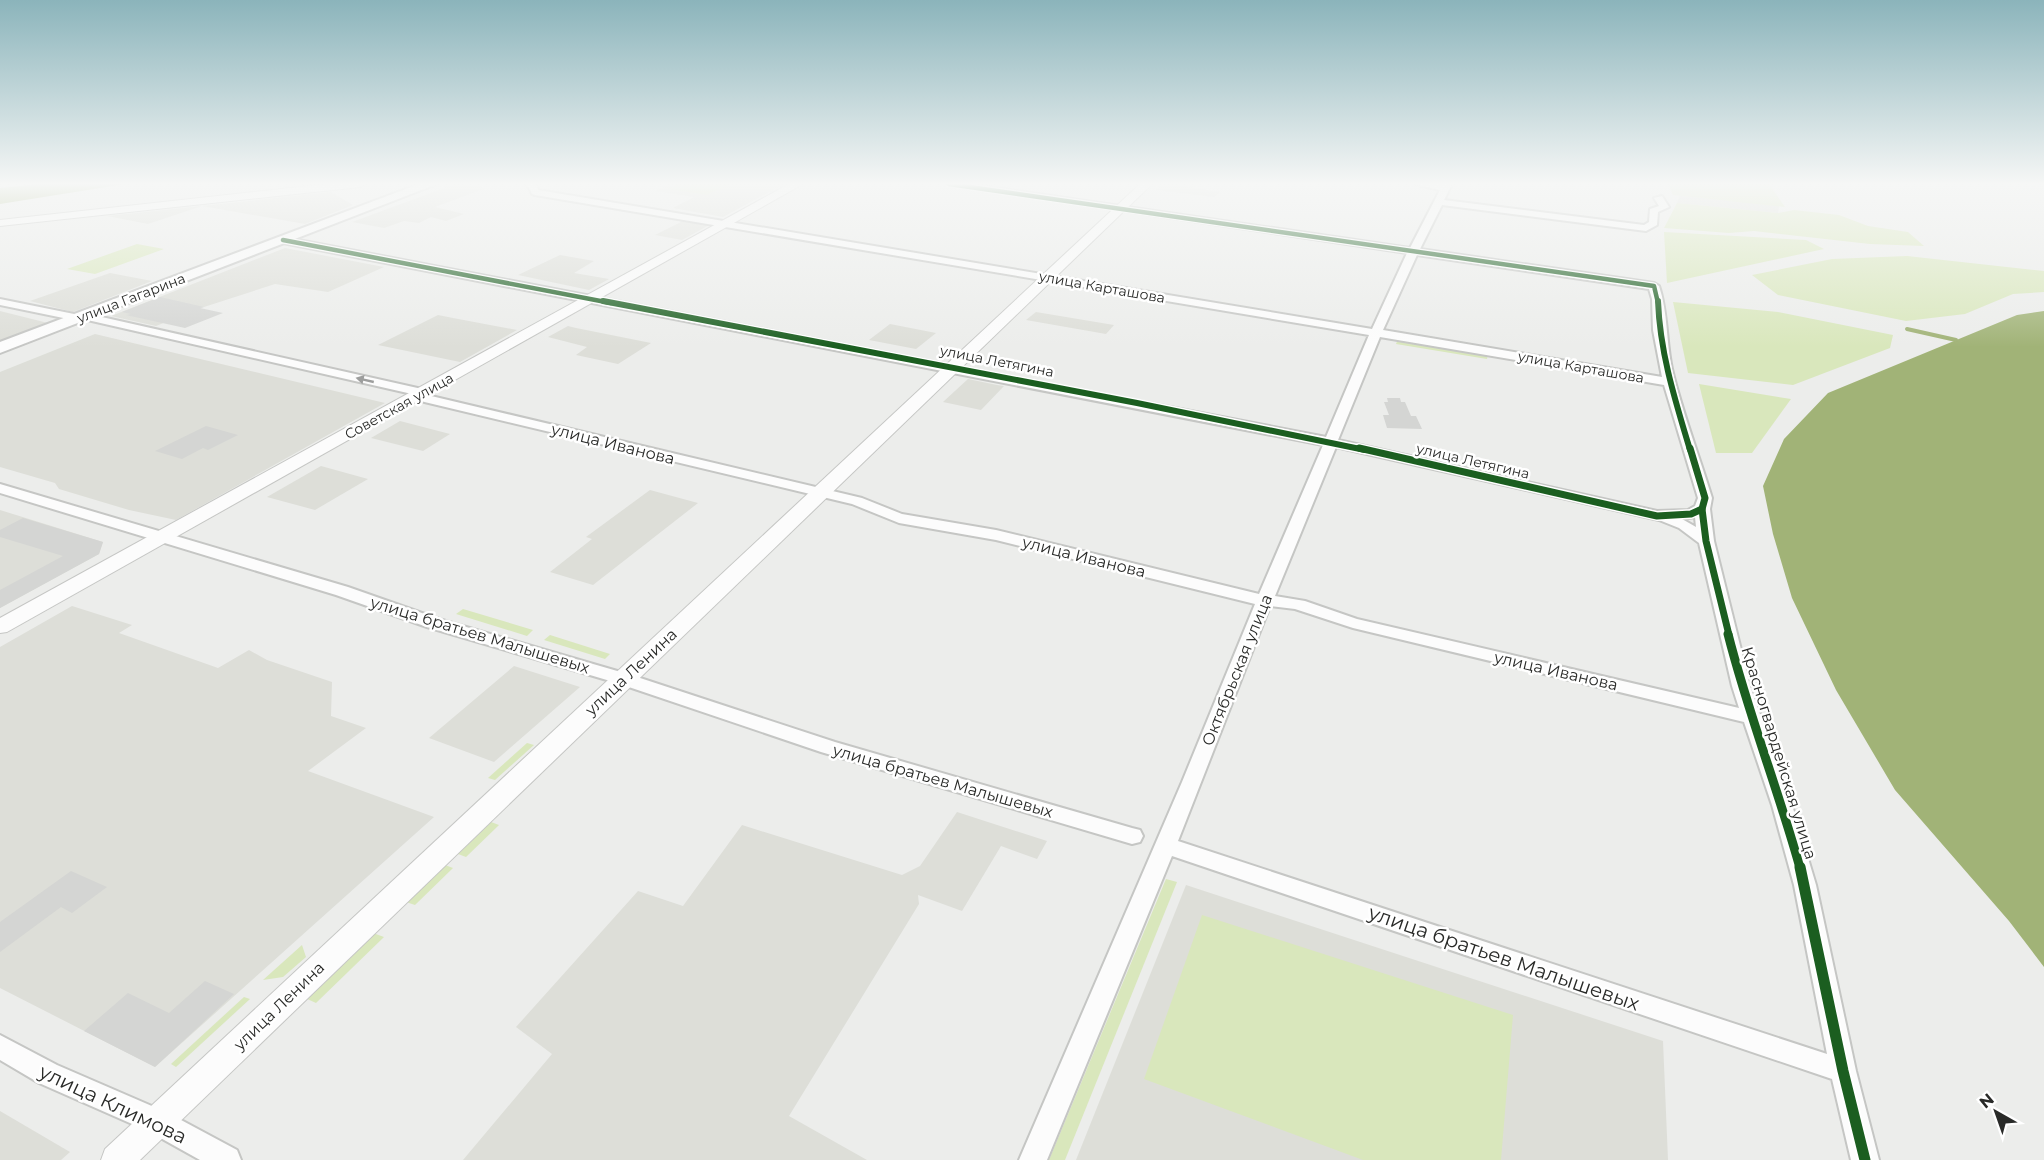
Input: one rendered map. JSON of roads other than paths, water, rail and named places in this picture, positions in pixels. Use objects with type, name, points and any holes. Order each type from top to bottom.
[{"type":"main road","name":"улица Гагарина","points":[[0,348],[288,238]]},
{"type":"street","name":"Советская улица","points":[[0,627],[700,238]]},
{"type":"street","name":"улица Карташова","points":[[816,238],[1669,382]]},
{"type":"street","name":"улица Ленина","points":[[117,1160],[1091,238]]},
{"type":"street","points":[[1317,238],[1413,252]]},
{"type":"street","name":"Октябрьская улица","points":[[1033,1160],[1166,845],[1375,332],[1420,238]]},
{"type":"street","name":"улица Летягина","points":[[283,240],[956,367],[1330,442],[1657,516],[1684,525],[1706,541]]},
{"type":"street","name":"Красногвардейская улица","points":[[1413,252],[1654,286],[1659,299],[1659,330],[1669,382],[1705,498],[1702,508],[1706,541],[1741,686],[1782,805],[1805,885],[1843,1071],[1865,1160]]},
{"type":"street","name":"улица Иванова","points":[[0,302],[23,305],[550,428],[568,430],[585,437],[857,501],[899,518],[949,525],[1265,601],[1276,600],[1296,604],[1353,623],[1753,718]]},
{"type":"street","name":"улица братьев Малышевых","points":[[0,488],[342,591],[433,623],[624,679],[828,747],[1132,836]]},
{"type":"street","name":"улица Летягина","points":[[1657,516],[1691,514],[1702,508]]},
{"type":"street","name":"улица братьев Малышевых","points":[[1166,845],[1843,1071]]},
{"type":"street","name":"улица Климова","points":[[0,1047],[48,1074],[158,1122],[227,1160]]},
{"type":"waterway","points":[[1907,329],[1956,340]]}]
